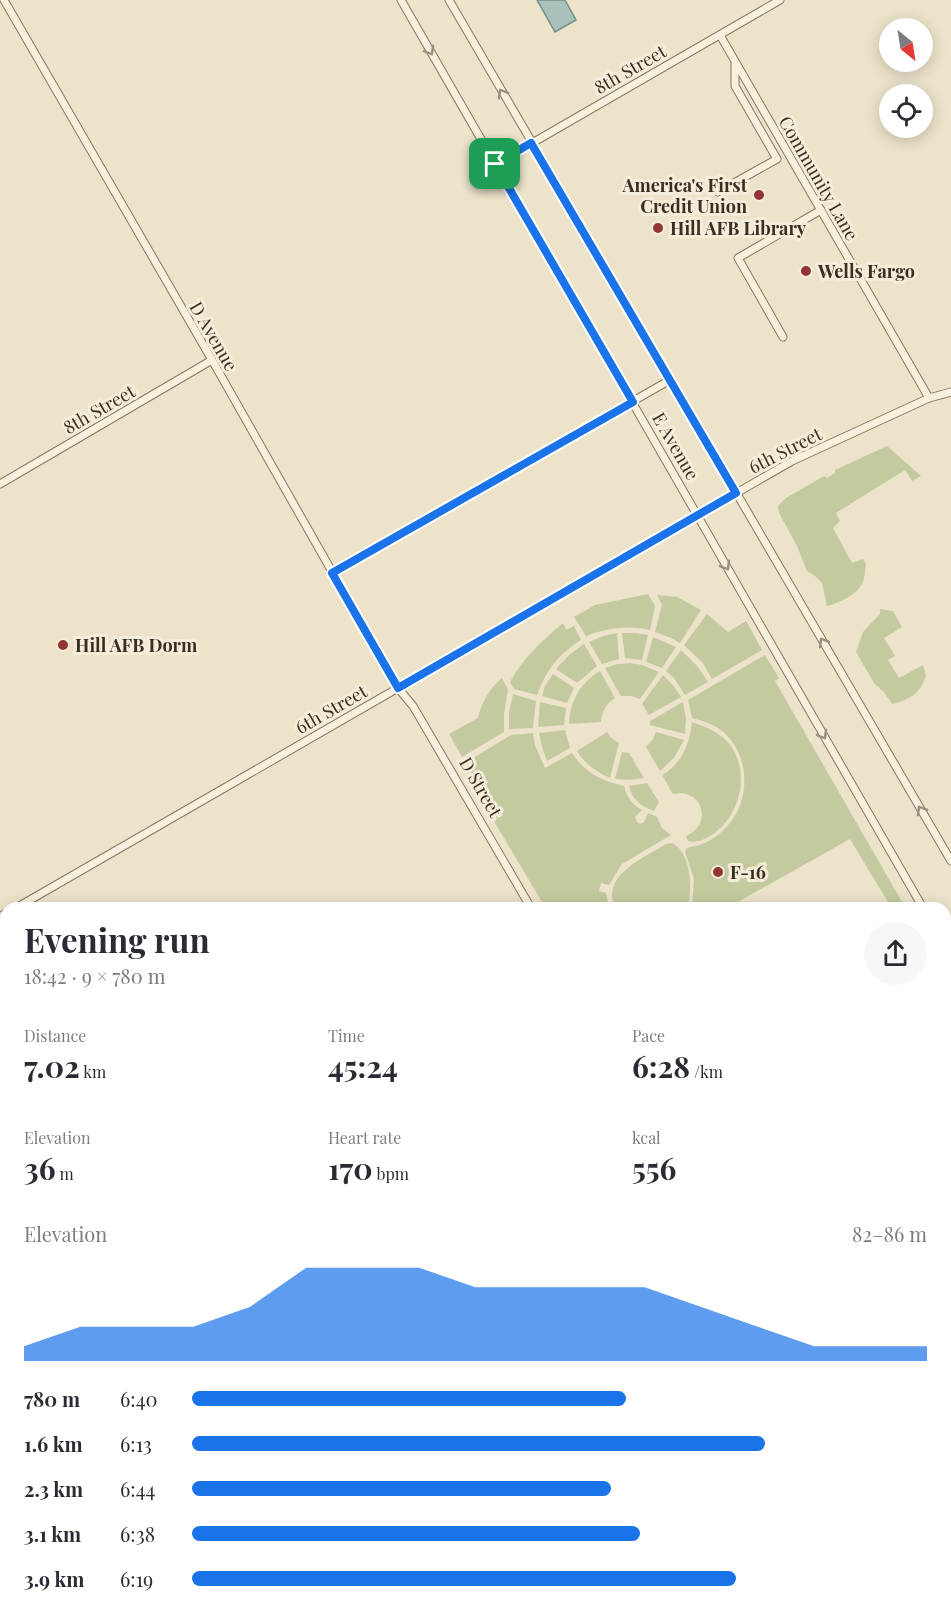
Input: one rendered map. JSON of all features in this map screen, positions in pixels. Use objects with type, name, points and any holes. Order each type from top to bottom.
[{"type":"lane","name":"D Avenue","points":[[4,0],[398,688]]},
{"type":"lane","points":[[403,2],[411,0]]},
{"type":"lane","name":"E Avenue","points":[[449,0],[951,861]]},
{"type":"lane","name":"8th Street","points":[[495,164],[780,0]]},
{"type":"lane","name":"E Avenue","points":[[403,2],[920,902]]},
{"type":"lane","name":"Community Lane","points":[[720,35],[929,398]]},
{"type":"lane","points":[[735,62],[735,86],[777,159]]},
{"type":"lane","points":[[718,192],[787,152]]},
{"type":"lane","points":[[783,338],[738,258],[821,210]]},
{"type":"lane","name":"8th Street","points":[[0,484],[212,360]]},
{"type":"lane","points":[[332,573],[670,380]]},
{"type":"lane","name":"6th Street","points":[[26,902],[792,461],[929,398],[951,392]]},
{"type":"lane","name":"D Street","points":[[398,688],[413,706],[527,902]]},
{"type":"green space","points":[[887,446],[921,476],[912,481],[905,470],[836,513],[840,521],[833,528],[852,563],[863,559],[866,564],[864,579],[856,592],[827,606],[822,583],[807,571],[797,546],[779,513],[778,506],[786,498],[824,476],[827,478],[835,473],[835,470]]},
{"type":"green space","points":[[648,594],[655,606],[650,630],[618,628],[586,636],[574,617],[595,605]]},
{"type":"green space","points":[[657,595],[677,597],[701,610],[680,643],[655,632],[662,605]]},
{"type":"green space","points":[[880,609],[893,611],[902,627],[884,638],[895,656],[888,660],[899,678],[923,665],[926,676],[914,695],[892,704],[874,683],[856,652],[863,632],[880,614]]},
{"type":"green space","points":[[707,614],[728,632],[746,621],[762,650],[712,679],[703,663],[684,645]]},
{"type":"green space","points":[[563,623],[566,630],[574,626],[581,640],[554,663],[537,695],[514,689],[510,682],[521,665],[540,643]]},
{"type":"green space","points":[[617,633],[619,659],[602,664],[589,642]]},
{"type":"green space","points":[[622,633],[648,635],[642,660],[625,658]]},
{"type":"green space","points":[[653,637],[676,647],[662,668],[646,662]]},
{"type":"green space","points":[[584,644],[597,666],[577,683],[556,669]]},
{"type":"green space","points":[[681,650],[698,667],[708,682],[685,695],[674,678],[666,671]]},
{"type":"green space","points":[[765,655],[779,678],[775,681],[902,902],[888,902],[850,839],[738,902],[692,902],[694,879],[686,849],[703,844],[719,834],[729,824],[741,801],[744,776],[738,751],[731,740],[715,726],[692,718],[688,700]]},
{"type":"green space","points":[[630,663],[659,672],[640,699],[621,696],[605,668]]},
{"type":"green space","points":[[600,671],[615,698],[605,708],[601,722],[569,724],[571,708],[577,693]]},
{"type":"green space","points":[[553,674],[574,688],[567,703],[542,696]]},
{"type":"green space","points":[[663,675],[681,697],[649,715],[642,704]]},
{"type":"green space","points":[[502,678],[508,690],[504,732],[462,757],[449,734],[478,718],[487,696]]},
{"type":"green space","points":[[513,694],[536,701],[533,728],[509,729],[509,713]]},
{"type":"green space","points":[[540,702],[566,708],[564,725],[538,727]]},
{"type":"green space","points":[[683,702],[686,719],[685,734],[650,725],[650,721]]},
{"type":"green space","points":[[692,722],[708,728],[727,741],[737,757],[741,783],[735,808],[728,819],[710,836],[694,842],[688,841],[686,836],[700,823],[701,808],[691,796],[683,793],[673,794],[662,775],[675,765],[684,752]]},
{"type":"green space","points":[[565,730],[570,748],[547,761],[539,733]]},
{"type":"green space","points":[[607,732],[619,743],[610,778],[591,767],[577,751]]},
{"type":"green space","points":[[656,732],[684,740],[674,758],[660,771],[646,747]]},
{"type":"green space","points":[[533,733],[535,745],[545,768],[572,753],[595,775],[608,782],[624,786],[630,800],[642,810],[635,817],[637,822],[640,824],[644,822],[648,813],[657,817],[662,828],[671,835],[622,864],[609,885],[601,883],[599,891],[606,893],[608,902],[542,902],[488,811],[489,803],[465,763],[511,735]]},
{"type":"green space","points":[[622,752],[629,753],[644,778],[615,779]]},
{"type":"green space","points":[[647,783],[659,802],[654,811],[638,802],[629,786]]},
{"type":"green space","points":[[672,843],[684,855],[690,881],[689,902],[614,902],[614,886],[619,877],[627,869],[666,844]]},
{"type":"water","points":[[537,0],[565,0],[576,20],[555,32]]},
{"type":"place","name":"America's First Credit Union","points":[[759,195]]},
{"type":"place","name":"Hill AFB Library","points":[[658,228]]},
{"type":"place","name":"Wells Fargo","points":[[806,271]]},
{"type":"place","name":"Hill AFB Dorm","points":[[63,645]]},
{"type":"place","name":"F-16","points":[[718,872]]},
{"type":"route","points":[[531,143],[736,493],[398,688],[332,573],[633,402],[495,164],[531,143]]}]
